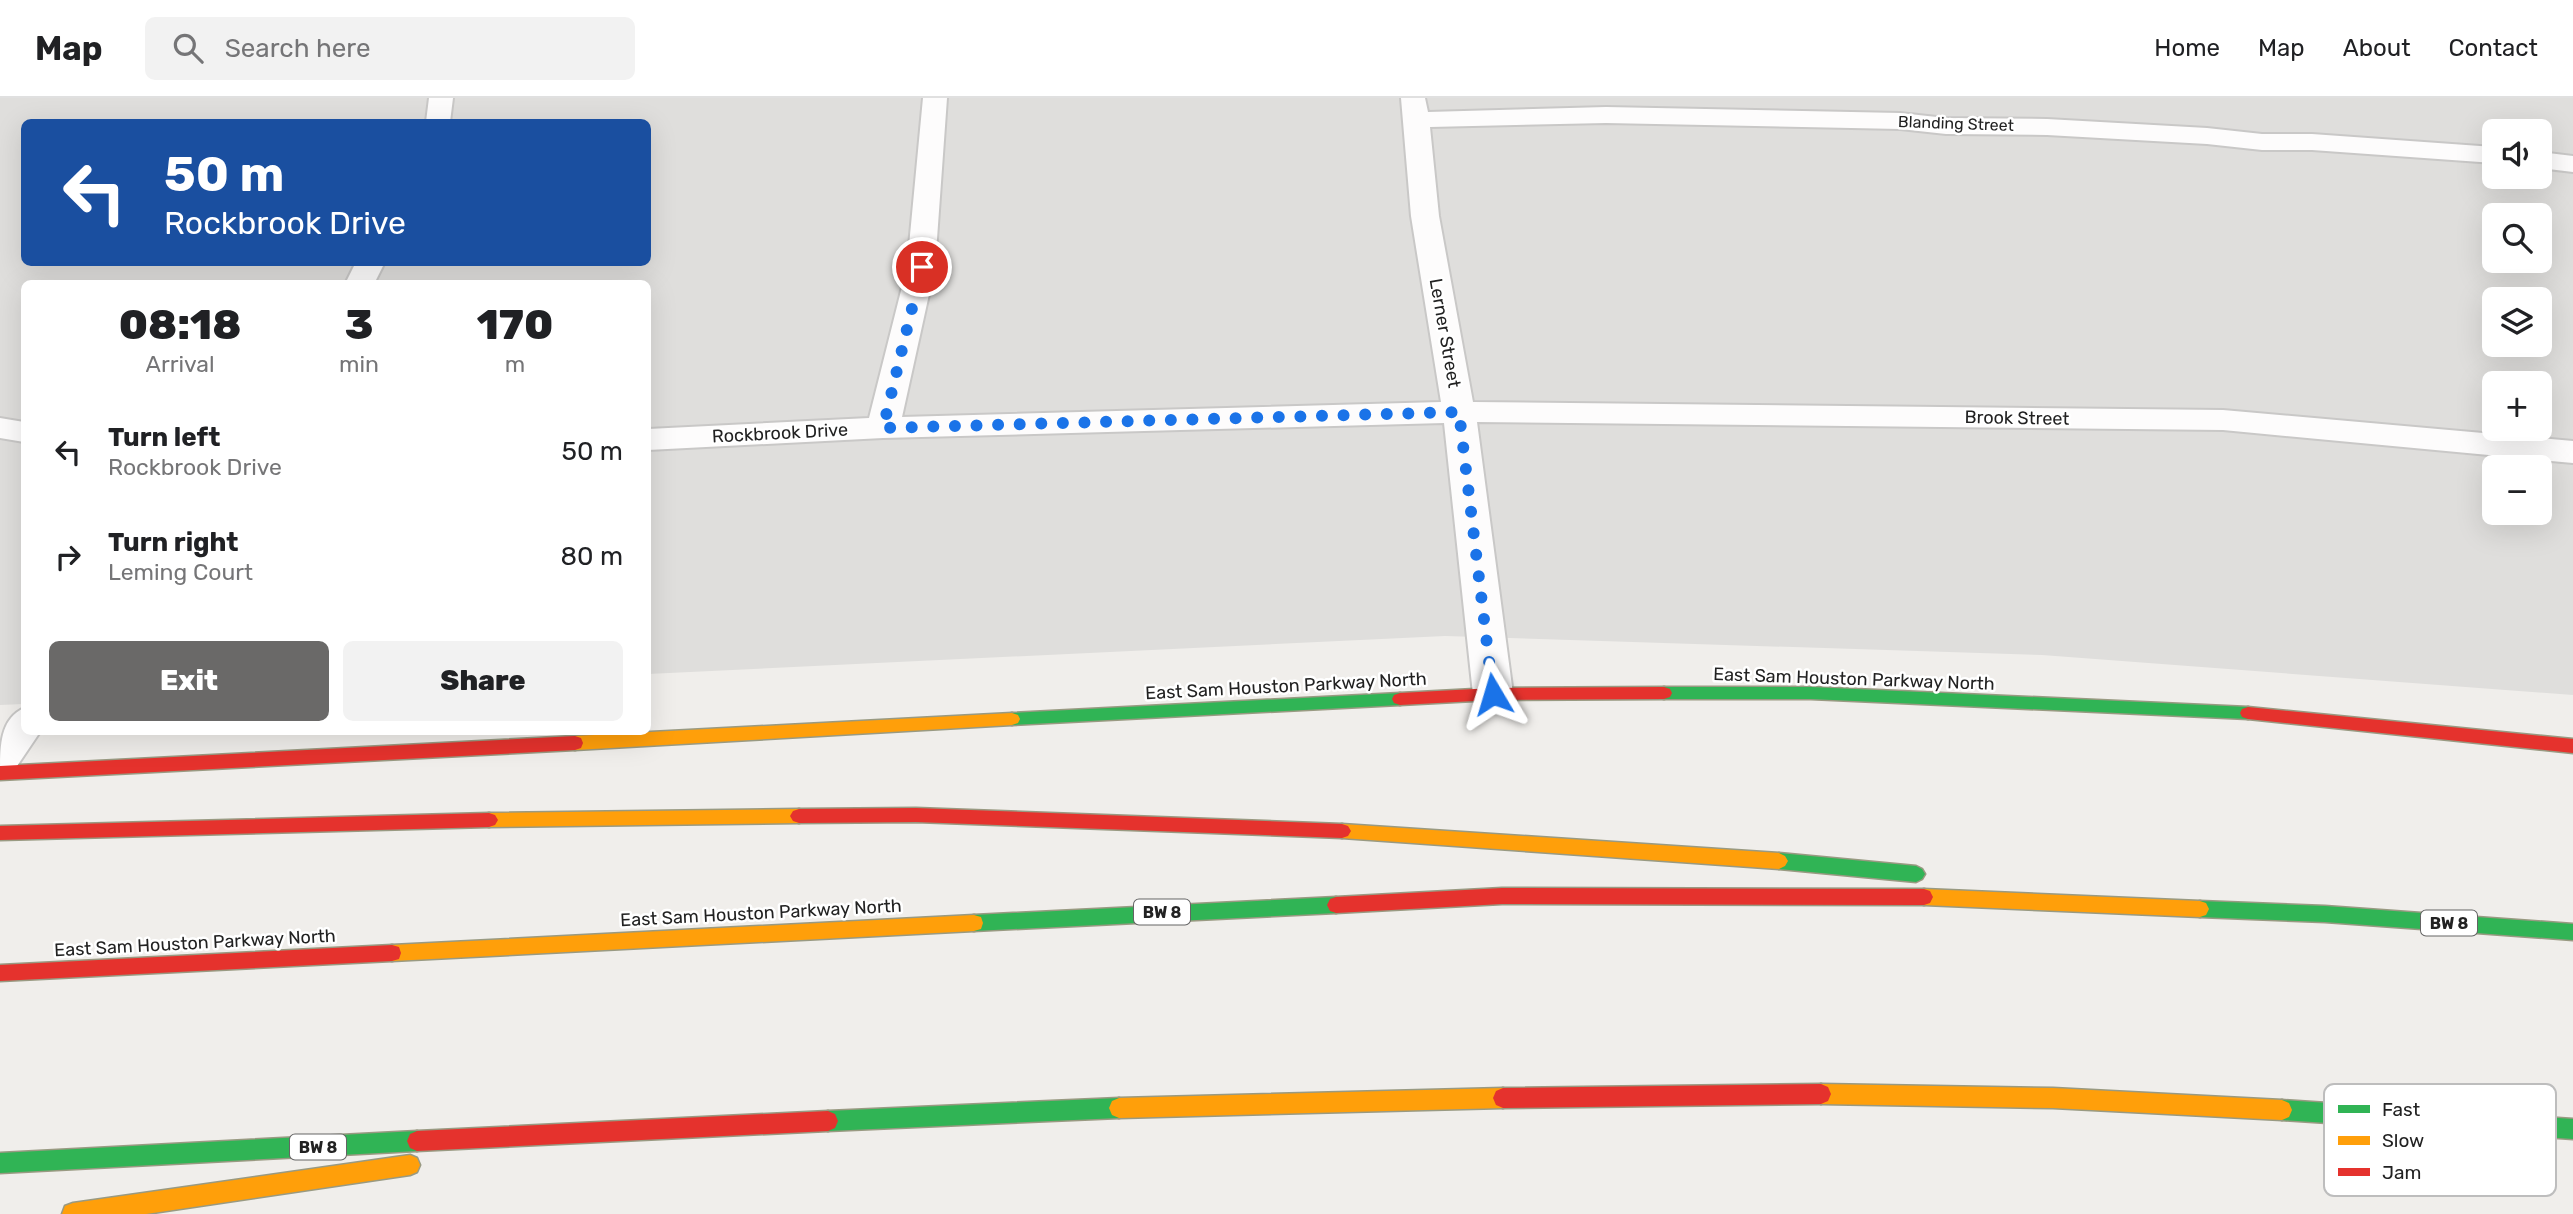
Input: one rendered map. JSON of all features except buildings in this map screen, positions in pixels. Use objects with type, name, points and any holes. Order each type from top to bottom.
[{"type":"main road","name":"East Sam Houston Parkway North","points":[[0,773],[1493,694],[1811,693],[2259,713],[2573,746]]},
{"type":"main road","points":[[0,834],[585,817],[916,815],[1290,827],[1787,862],[1939,876]]},
{"type":"main road","points":[[2036,886],[2325,914]]},
{"type":"main road","name":"East Sam Houston Parkway North","points":[[0,973],[1502,896],[1895,896],[2325,914],[2573,932]]},
{"type":"main road","name":"BW 8","points":[[0,1163],[1312,1101],[1713,1094],[1976,1096],[2324,1112]]},
{"type":"main road","points":[[486,1154],[637,1131]]},
{"type":"main road","points":[[73,1214],[431,1162]]},
{"type":"street","points":[[438,119],[441,98]]},
{"type":"street","points":[[883,428],[922,267],[935,98]]},
{"type":"street","points":[[1866,98],[1879,121]]},
{"type":"street","name":"Blanding Street","points":[[1415,109],[2047,127],[2482,154]]},
{"type":"street","name":"Lerner Street","points":[[1415,109],[1425,216],[1459,412],[1493,694]]},
{"type":"street","points":[[2552,162],[2573,164]]},
{"type":"street","name":"Rockbrook Drive","points":[[651,440],[883,428],[1459,412]]},
{"type":"street","name":"Brook Street","points":[[1459,412],[2223,421],[2573,453]]},
{"type":"street","points":[[0,428],[21,432]]},
{"type":"street","points":[[0,758],[21,728]]},
{"type":"shaded area","points":[[0,98],[2573,98],[2573,695],[2042,655],[1445,636],[651,674],[651,280],[21,280],[21,704],[0,705]]},
{"type":"traffic: fast","points":[[1664,693],[1811,693],[2248,713]]},
{"type":"traffic: fast","points":[[1012,719],[1400,699]]},
{"type":"traffic: fast","points":[[1779,861],[1916,874]]},
{"type":"traffic: fast","points":[[974,923],[1336,905]]},
{"type":"traffic: fast","points":[[2200,909],[2325,914],[2573,932]]},
{"type":"traffic: fast","points":[[828,1121],[1119,1108]]},
{"type":"traffic: fast","points":[[2282,1110],[2324,1113]]},
{"type":"traffic: fast","points":[[2556,1128],[2573,1129]]},
{"type":"traffic: fast","points":[[0,1163],[417,1141]]},
{"type":"traffic: slow","points":[[575,743],[1012,719]]},
{"type":"traffic: slow","points":[[489,820],[799,816]]},
{"type":"traffic: slow","points":[[1342,831],[1779,861]]},
{"type":"traffic: slow","points":[[1924,897],[2200,909]]},
{"type":"traffic: slow","points":[[392,953],[974,923]]},
{"type":"traffic: slow","points":[[1821,1094],[2053,1098],[2282,1110]]},
{"type":"traffic: slow","points":[[1119,1108],[1503,1098]]},
{"type":"traffic: slow","points":[[73,1214],[410,1165]]},
{"type":"traffic: jam","points":[[1400,699],[1493,694],[1664,693]]},
{"type":"traffic: jam","points":[[2248,713],[2573,746]]},
{"type":"traffic: jam","points":[[0,773],[575,743]]},
{"type":"traffic: jam","points":[[799,816],[916,815],[1342,831]]},
{"type":"traffic: jam","points":[[0,833],[489,820]]},
{"type":"traffic: jam","points":[[1336,905],[1502,896],[1924,897]]},
{"type":"traffic: jam","points":[[0,973],[392,953]]},
{"type":"traffic: jam","points":[[1503,1098],[1821,1094]]},
{"type":"traffic: jam","points":[[417,1141],[828,1121]]},
{"type":"route","points":[[922,267],[883,428],[1459,412],[1493,694]]}]
